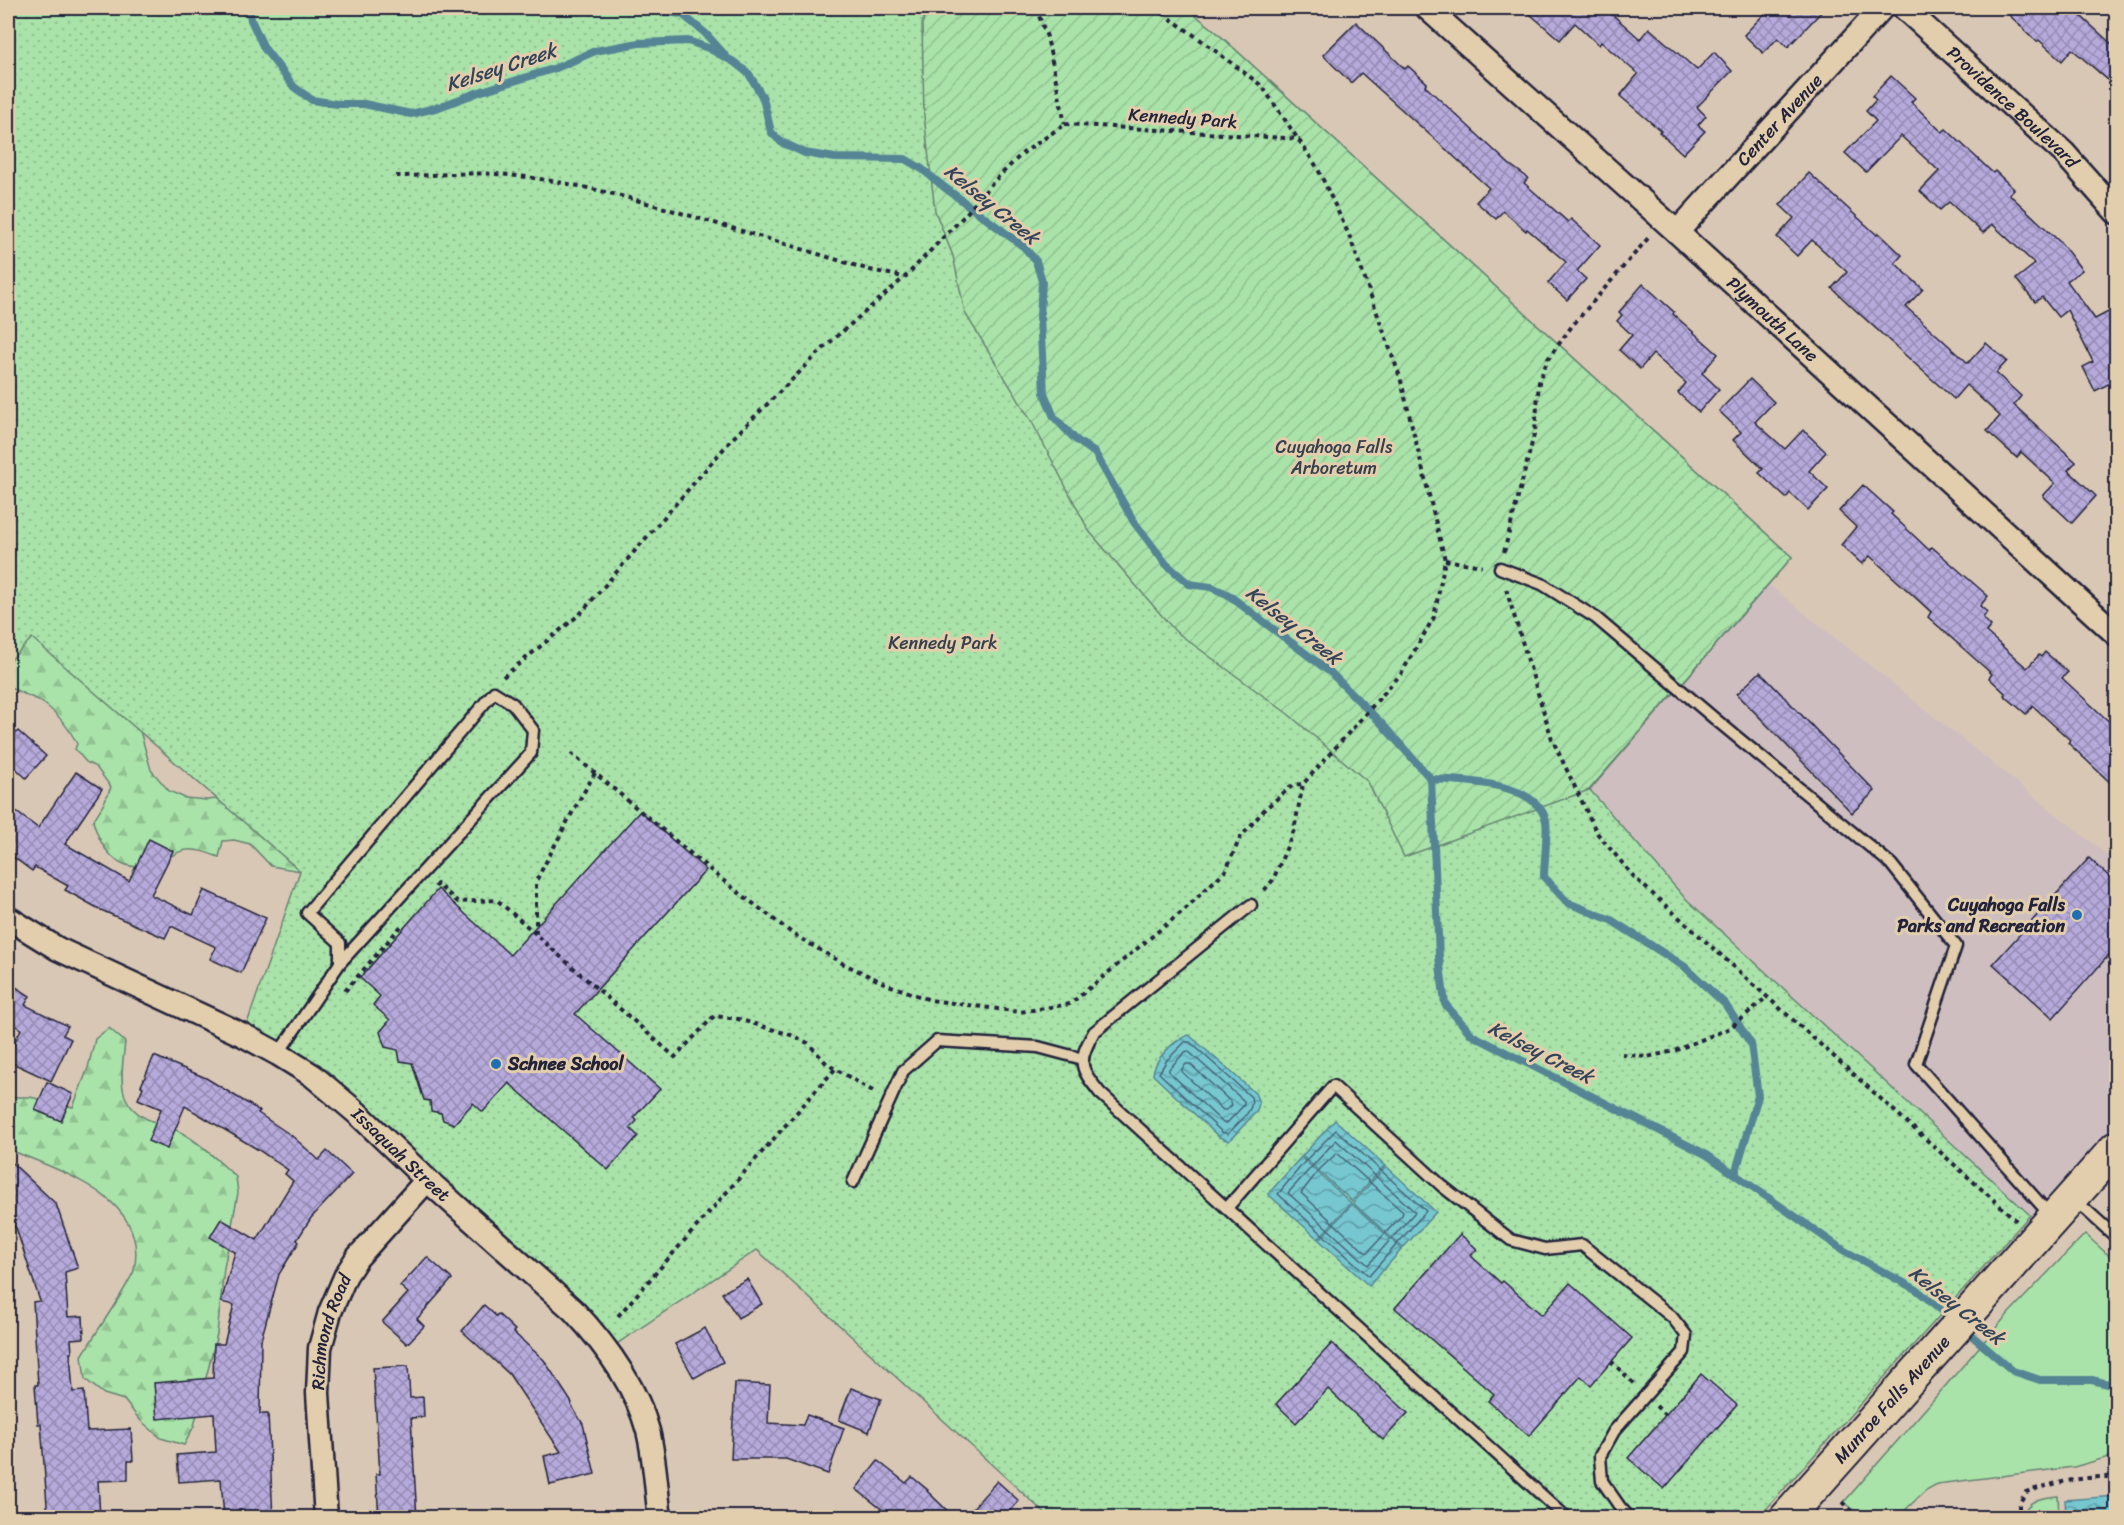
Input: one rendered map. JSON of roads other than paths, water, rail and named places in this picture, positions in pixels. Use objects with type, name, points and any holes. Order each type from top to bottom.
[{"type":"street","name":"Plymouth Lane","points":[[1427,8],[1670,226],[2116,634]]},
{"type":"street","name":"Center Avenue","points":[[1670,226],[1882,8]]},
{"type":"street","name":"Providence Boulevard","points":[[1904,8],[2064,153],[2116,212]]},
{"type":"street","name":"Issaquah Street","points":[[8,918],[76,958],[278,1054],[312,1075],[357,1113],[573,1310],[586,1324],[621,1373],[648,1431],[660,1518]]},
{"type":"street","name":"Munroe Falls Avenue","points":[[1786,1518],[2116,1148]]},
{"type":"street","name":"Richmond Road","points":[[326,1518],[318,1393],[320,1348],[330,1312],[346,1275],[357,1258],[428,1180]]},
{"type":"lane","points":[[1500,568],[1542,584],[1596,618],[1891,864],[1956,946],[1916,1064],[2054,1218],[2116,1237]]},
{"type":"lane","points":[[278,1054],[340,963],[531,753],[533,730],[513,704],[494,692],[307,913],[340,943],[340,963]]},
{"type":"lane","points":[[1251,905],[1094,1032],[1082,1052],[1083,1072],[1100,1092],[1567,1518]]},
{"type":"lane","points":[[854,1182],[903,1071],[937,1041],[1038,1047],[1083,1059]]},
{"type":"lane","points":[[1227,1208],[1333,1086],[1442,1186],[1511,1240],[1545,1249],[1582,1245],[1672,1317],[1686,1335],[1684,1352],[1614,1431],[1600,1456],[1602,1481],[1630,1518]]},
{"type":"water","points":[[1189,1035],[1255,1093],[1259,1103],[1257,1111],[1229,1141],[1219,1137],[1153,1075],[1157,1063],[1166,1051],[1177,1041]]},
{"type":"water","points":[[1335,1120],[1385,1165],[1352,1201],[1302,1156]]},
{"type":"water","points":[[1301,1157],[1351,1203],[1318,1239],[1268,1194]]},
{"type":"water","points":[[1386,1166],[1436,1212],[1403,1248],[1353,1203]]},
{"type":"water","points":[[1352,1204],[1402,1249],[1369,1286],[1319,1240]]},
{"type":"water","points":[[2116,1496],[2116,1517],[2066,1517],[2065,1500]]},
{"type":"waterway","name":"Kelsey Creek","points":[[249,8],[251,20],[264,48],[294,87],[312,100],[337,104],[364,104],[411,114],[556,68],[595,51],[639,43],[688,41],[708,48],[734,62],[749,74],[763,98],[771,132],[781,142],[805,153],[835,158],[905,159],[922,169],[1024,247],[1036,261],[1042,281],[1040,317],[1044,393],[1054,417],[1075,439],[1095,453],[1134,522],[1166,564],[1189,584],[1211,587],[1227,594],[1330,672],[1381,723],[1431,779],[1439,957],[1445,1004],[1472,1035],[1707,1155],[1843,1250],[1917,1290],[1952,1319]]},
{"type":"waterway","points":[[634,8],[682,14],[705,33],[724,54]]},
{"type":"waterway","points":[[1431,779],[1497,786],[1528,798],[1540,808],[1546,821],[1544,877],[1568,903],[1611,920],[1685,967],[1725,1004],[1751,1044],[1758,1096],[1735,1174]]},
{"type":"waterway","name":"Kelsey Creek","points":[[1964,1329],[2013,1371],[2040,1380],[2092,1380],[2116,1386]]},
{"type":"place","name":"Cuyahoga Falls Parks and Recreation","points":[[2077,915]]},
{"type":"place","name":"Schnee School","points":[[496,1064]]},
{"type":"park label","name":"Cuyahoga Falls Arboretum","points":[[1334,457]]},
{"type":"park label","name":"Kennedy Park","points":[[943,643]]}]
